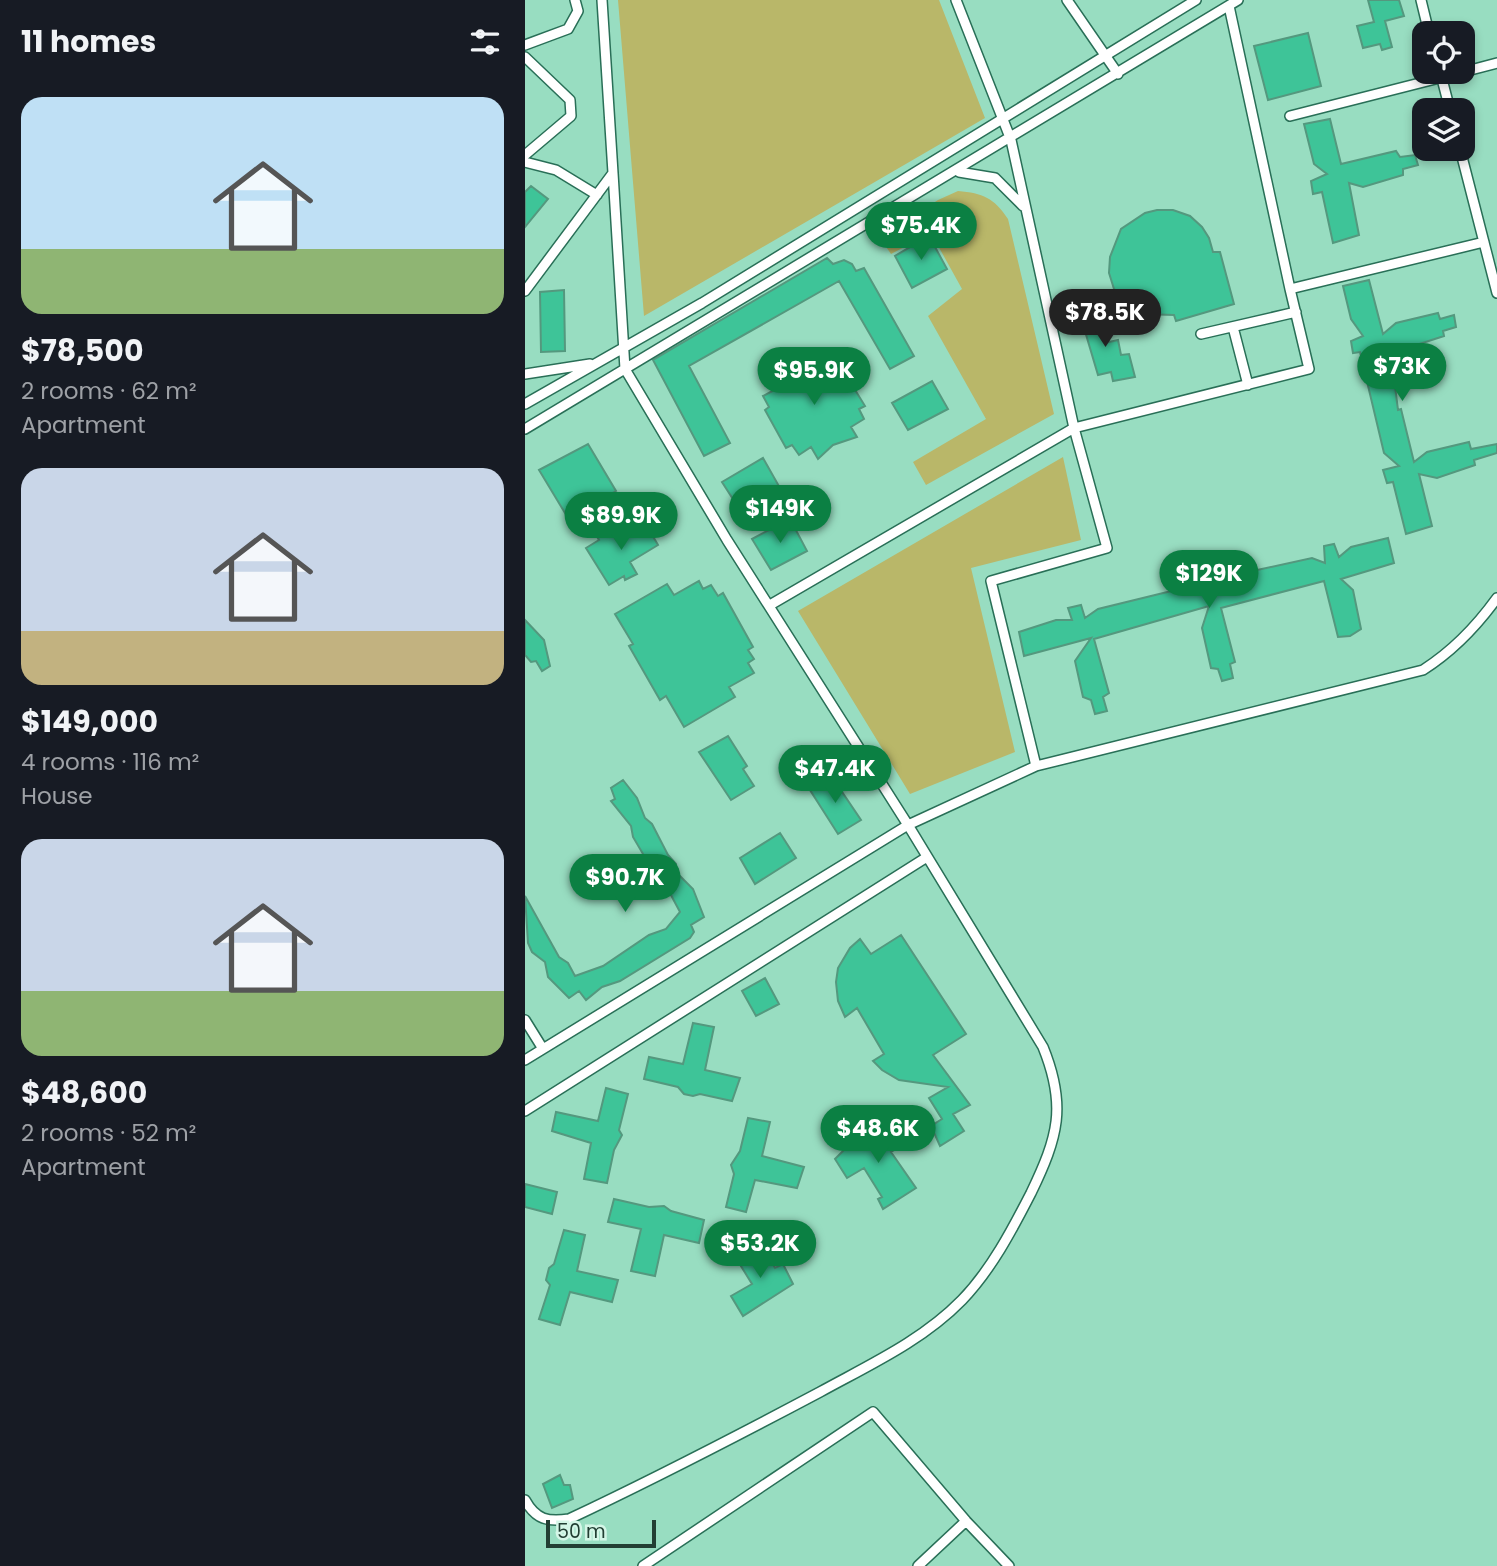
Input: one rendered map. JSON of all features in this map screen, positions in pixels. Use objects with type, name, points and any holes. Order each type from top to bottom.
[{"type":"lane","points":[[525,45],[568,29],[577,11],[575,0]]},
{"type":"lane","points":[[525,1500],[531,1511],[543,1520],[549,1522],[569,1519],[737,1437],[892,1352],[934,1325],[975,1284],[1005,1240],[1047,1156],[1057,1122],[1055,1077],[1043,1047],[625,369],[602,0]]},
{"type":"lane","points":[[956,0],[1011,140],[1074,428],[1107,548],[991,581],[1036,766]]},
{"type":"lane","points":[[1067,0],[1118,74]]},
{"type":"lane","points":[[525,404],[702,303],[1196,0]]},
{"type":"lane","points":[[525,429],[1011,140],[1238,0]]},
{"type":"lane","points":[[1421,0],[1426,21]]},
{"type":"lane","points":[[770,605],[1074,428],[1309,369],[1229,6]]},
{"type":"lane","points":[[525,57],[570,100],[571,116],[525,155]]},
{"type":"lane","points":[[1475,69],[1497,63]]},
{"type":"lane","points":[[1290,116],[1412,83]]},
{"type":"lane","points":[[1463,161],[1497,293]]},
{"type":"lane","points":[[525,162],[556,170],[597,195]]},
{"type":"lane","points":[[957,172],[995,178],[1025,208]]},
{"type":"lane","points":[[525,291],[613,173]]},
{"type":"lane","points":[[1290,289],[1485,242]]},
{"type":"lane","points":[[1201,334],[1296,312]]},
{"type":"lane","points":[[1233,327],[1248,385]]},
{"type":"lane","points":[[525,374],[595,363]]},
{"type":"lane","points":[[525,1060],[908,825],[1036,766],[1423,670],[1445,656],[1497,598]]},
{"type":"lane","points":[[525,1111],[927,857]]},
{"type":"lane","points":[[525,1020],[543,1049]]},
{"type":"lane","points":[[643,1566],[873,1412],[966,1521],[1009,1566]]},
{"type":"lane","points":[[918,1566],[966,1521]]},
{"type":"shaded area","points":[[618,0],[939,0],[985,118],[644,316]]},
{"type":"shaded area","points":[[958,191],[987,198],[998,206],[1008,219],[1054,414],[926,485],[913,462],[986,419],[928,316],[962,289],[931,233],[891,254],[880,238],[938,200]]},
{"type":"shaded area","points":[[1063,457],[1081,540],[971,568],[1015,752],[910,794],[798,611]]},
{"type":"building","points":[[1368,0],[1399,0],[1404,16],[1385,21],[1392,47],[1382,50],[1380,44],[1363,48],[1357,26],[1374,22]]},
{"type":"building","points":[[1308,33],[1321,86],[1268,100],[1254,46]]},
{"type":"building","points":[[1330,119],[1341,164],[1396,151],[1400,157],[1412,155],[1412,161],[1417,161],[1418,165],[1403,169],[1403,175],[1363,187],[1349,183],[1359,235],[1333,243],[1322,192],[1313,194],[1311,181],[1327,174],[1314,164],[1304,124]]},
{"type":"building","points":[[531,186],[548,199],[525,227],[525,192]]},
{"type":"building","points":[[1173,210],[1190,216],[1202,227],[1213,252],[1220,252],[1234,304],[1176,321],[1174,315],[1142,314],[1114,289],[1109,273],[1110,257],[1121,229],[1145,213]]},
{"type":"building","points":[[929,236],[947,269],[912,288],[895,256]]},
{"type":"building","points":[[827,258],[833,264],[844,260],[852,264],[856,271],[864,268],[914,356],[890,369],[839,281],[689,366],[730,443],[704,456],[653,360]]},
{"type":"building","points":[[1369,280],[1383,334],[1396,323],[1438,313],[1440,319],[1454,315],[1456,327],[1443,331],[1444,336],[1404,349],[1390,347],[1398,410],[1401,409],[1414,462],[1427,452],[1469,442],[1471,449],[1497,444],[1497,453],[1474,460],[1475,465],[1437,478],[1419,474],[1432,526],[1406,534],[1393,482],[1387,483],[1383,470],[1399,466],[1384,453],[1360,352],[1353,353],[1351,341],[1363,336],[1351,319],[1343,286]]},
{"type":"building","points":[[564,290],[565,351],[541,352],[540,292]]},
{"type":"building","points":[[1094,307],[1101,333],[1106,332],[1109,342],[1118,340],[1121,355],[1129,354],[1135,377],[1113,381],[1111,372],[1098,375],[1079,311]]},
{"type":"building","points":[[811,357],[817,367],[830,360],[836,369],[841,367],[865,406],[859,409],[864,419],[851,427],[857,437],[833,445],[818,459],[811,447],[799,455],[792,445],[786,448],[765,410],[769,407],[763,396],[778,388],[773,378]]},
{"type":"building","points":[[932,381],[948,409],[908,430],[892,403]]},
{"type":"building","points":[[588,444],[616,491],[568,518],[539,470]]},
{"type":"building","points":[[763,458],[780,488],[740,510],[722,482]]},
{"type":"building","points":[[790,519],[807,551],[771,570],[752,539]]},
{"type":"building","points":[[645,523],[658,545],[630,562],[637,574],[625,580],[624,576],[609,585],[586,548],[599,540],[596,535],[609,529],[616,540]]},
{"type":"building","points":[[1388,538],[1394,563],[1341,579],[1353,590],[1361,629],[1350,636],[1338,637],[1324,581],[1221,608],[1235,662],[1230,664],[1233,678],[1222,681],[1218,669],[1211,668],[1202,628],[1209,606],[1094,639],[1109,693],[1103,697],[1107,711],[1095,714],[1091,700],[1083,697],[1075,661],[1091,638],[1024,656],[1019,632],[1056,620],[1072,620],[1068,608],[1081,605],[1085,618],[1098,609],[1196,585],[1195,577],[1207,574],[1211,587],[1225,577],[1312,558],[1325,563],[1324,546],[1334,544],[1339,557],[1351,547]]},
{"type":"building","points":[[699,581],[703,589],[711,585],[718,596],[723,593],[753,647],[748,650],[754,659],[748,663],[754,673],[729,687],[735,697],[684,727],[666,696],[660,700],[629,646],[633,644],[615,614],[667,584],[674,595]]},
{"type":"building","points":[[525,620],[544,640],[550,666],[542,671],[536,661],[531,662],[525,655]]},
{"type":"building","points":[[728,736],[747,766],[743,769],[754,786],[731,800],[699,752]]},
{"type":"building","points":[[832,777],[861,820],[838,834],[810,790]]},
{"type":"building","points":[[623,780],[637,798],[645,818],[652,824],[668,855],[676,864],[677,873],[693,889],[704,917],[691,925],[694,932],[690,938],[620,981],[602,987],[586,1000],[579,991],[569,998],[548,977],[545,962],[532,952],[528,943],[525,896],[559,957],[568,963],[575,976],[603,966],[649,935],[666,929],[680,912],[664,882],[656,876],[633,837],[631,826],[611,801],[615,799],[611,788]]},
{"type":"building","points":[[780,833],[796,858],[755,884],[740,858]]},
{"type":"building","points":[[901,935],[966,1034],[933,1055],[970,1105],[953,1114],[964,1131],[940,1146],[931,1126],[942,1119],[929,1098],[948,1087],[899,1080],[882,1070],[873,1061],[884,1054],[857,1008],[845,1017],[838,1001],[838,968],[850,948],[860,939],[871,954]]},
{"type":"building","points":[[765,978],[779,1004],[756,1016],[742,991]]},
{"type":"building","points":[[693,1023],[714,1027],[705,1070],[740,1078],[732,1101],[700,1094],[684,1094],[678,1087],[644,1079],[649,1057],[683,1064]]},
{"type":"building","points":[[606,1088],[628,1094],[619,1130],[622,1135],[614,1150],[607,1183],[584,1179],[591,1143],[552,1131],[556,1112],[598,1121]]},
{"type":"building","points":[[748,1118],[770,1122],[762,1156],[804,1167],[797,1188],[755,1180],[746,1212],[726,1207],[734,1174],[731,1165],[740,1151]]},
{"type":"building","points":[[886,1125],[901,1146],[891,1152],[916,1188],[883,1209],[878,1199],[882,1197],[864,1168],[847,1178],[835,1159],[845,1149]]},
{"type":"building","points":[[525,1184],[557,1192],[552,1214],[525,1207]]},
{"type":"building","points":[[614,1199],[649,1207],[664,1206],[671,1211],[704,1220],[699,1243],[664,1235],[655,1276],[631,1271],[641,1229],[608,1222]]},
{"type":"building","points":[[564,1230],[585,1235],[577,1271],[618,1280],[612,1302],[570,1292],[560,1325],[539,1319],[550,1285],[546,1280],[549,1268],[554,1264]]},
{"type":"building","points":[[761,1243],[775,1268],[783,1264],[793,1284],[743,1316],[731,1296],[752,1284],[736,1258]]},
{"type":"building","points":[[560,1475],[564,1485],[570,1485],[573,1499],[552,1508],[543,1484]]}]
